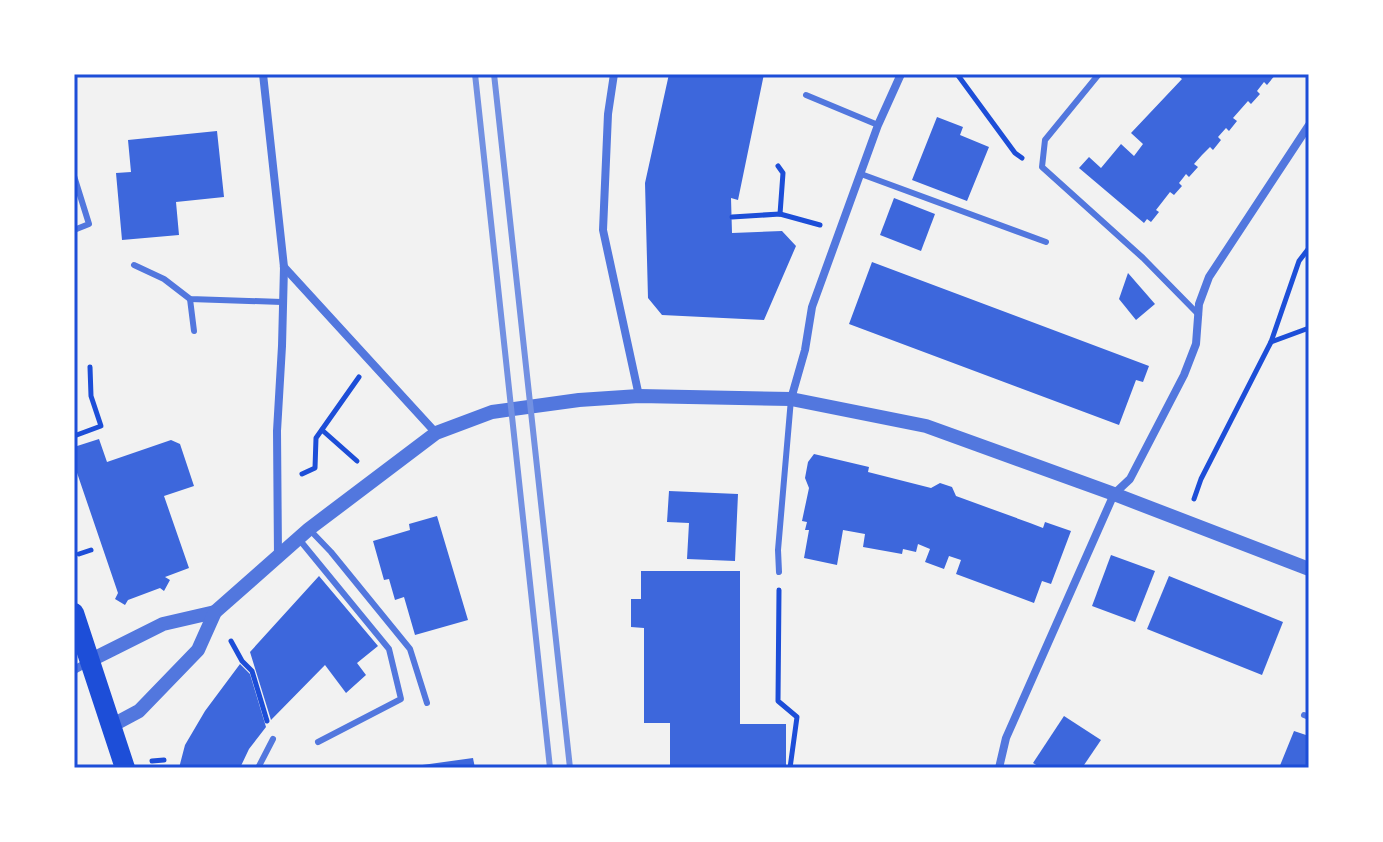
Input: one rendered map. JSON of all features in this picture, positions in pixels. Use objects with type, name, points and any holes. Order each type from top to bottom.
[{"type":"main road","points":[[74,613],[82,665],[111,726],[125,768]]},
{"type":"street","points":[[263,74],[284,267],[277,431],[278,557]]},
{"type":"street","points":[[614,74],[608,114],[603,230],[639,396]]},
{"type":"street","points":[[791,399],[805,350],[812,307],[878,125],[901,74]]},
{"type":"street","points":[[1000,764],[1006,738],[1114,494],[1130,479],[1184,375],[1196,344],[1199,304],[1209,277],[1309,125]]},
{"type":"street","points":[[284,267],[436,433]]},
{"type":"street","points":[[111,726],[139,711],[198,650],[215,612],[303,534],[375,476],[436,433],[492,412],[579,400],[639,396],[791,399],[926,426],[1309,569]]},
{"type":"street","points":[[82,665],[163,624],[215,612]]},
{"type":"lane","points":[[1099,74],[1045,140],[1042,167],[1143,258],[1200,316]]},
{"type":"lane","points":[[806,95],[878,125]]},
{"type":"lane","points":[[861,174],[1046,242]]},
{"type":"lane","points":[[74,176],[89,224],[74,230]]},
{"type":"lane","points":[[134,265],[164,279],[190,299],[282,302]]},
{"type":"lane","points":[[190,299],[194,331]]},
{"type":"lane","points":[[779,572],[778,550],[791,399]]},
{"type":"lane","points":[[303,534],[331,552],[410,649],[427,703]]},
{"type":"lane","points":[[303,534],[389,649],[401,699],[318,742]]},
{"type":"lane","points":[[258,768],[273,739]]},
{"type":"lane","points":[[1000,764],[1010,768]]},
{"type":"path","points":[[957,74],[1015,153],[1031,165],[1042,167]]},
{"type":"path","points":[[778,166],[783,173],[780,214]]},
{"type":"path","points":[[732,217],[780,214],[840,230]]},
{"type":"path","points":[[1201,479],[1271,342],[1299,261],[1309,248]]},
{"type":"path","points":[[1271,342],[1309,328]]},
{"type":"path","points":[[302,474],[315,468],[316,438],[371,360]]},
{"type":"path","points":[[74,436],[101,426],[91,396],[90,367]]},
{"type":"path","points":[[322,430],[375,476]]},
{"type":"path","points":[[79,554],[91,550]]},
{"type":"path","points":[[779,572],[778,701],[797,717],[790,768]]},
{"type":"path","points":[[242,661],[252,671],[273,739]]},
{"type":"path","points":[[152,761],[164,760]]},
{"type":"building","points":[[669,74],[764,74],[738,200],[731,198],[732,233],[782,231],[796,246],[764,320],[662,315],[648,298],[645,183]]},
{"type":"building","points":[[1176,74],[1276,74],[1267,85],[1264,82],[1257,91],[1260,94],[1251,104],[1248,101],[1233,118],[1237,121],[1229,131],[1226,128],[1218,137],[1221,140],[1213,150],[1210,147],[1194,164],[1198,167],[1189,177],[1186,174],[1179,183],[1182,186],[1174,195],[1170,192],[1151,222],[1147,219],[1144,223],[1079,168],[1089,157],[1101,168],[1121,144],[1134,156],[1143,144],[1131,133],[1182,79]]},
{"type":"building","points":[[937,117],[963,127],[960,135],[989,147],[967,201],[912,180]]},
{"type":"building","points":[[217,131],[224,197],[176,202],[179,235],[122,240],[116,173],[131,172],[128,140]]},
{"type":"building","points":[[894,198],[935,214],[921,251],[880,235]]},
{"type":"building","points":[[872,262],[1149,366],[1143,382],[1136,380],[1119,425],[849,324]]},
{"type":"building","points":[[1128,273],[1155,304],[1136,320],[1119,299]]},
{"type":"building","points":[[99,439],[107,462],[171,440],[180,444],[194,486],[164,496],[189,568],[165,577],[170,580],[164,591],[160,588],[128,600],[125,605],[115,599],[118,593],[74,464],[74,447]]},
{"type":"building","points":[[814,454],[869,467],[868,472],[931,488],[940,483],[952,487],[956,496],[1043,528],[1045,522],[1071,531],[1051,584],[1042,581],[1034,603],[956,574],[961,560],[949,556],[944,569],[925,562],[930,549],[918,544],[916,552],[903,549],[902,554],[863,547],[865,534],[843,530],[837,565],[804,558],[809,530],[805,530],[807,522],[802,521],[809,488],[805,478],[808,462]]},
{"type":"building","points":[[669,491],[738,494],[735,561],[687,559],[689,523],[667,522]]},
{"type":"building","points":[[437,516],[468,620],[415,635],[404,597],[395,600],[389,579],[384,580],[373,541],[410,530],[409,524]]},
{"type":"building","points":[[1111,555],[1155,571],[1135,622],[1092,606]]},
{"type":"building","points":[[641,571],[740,571],[740,724],[786,724],[786,768],[670,768],[670,723],[644,723],[644,628],[631,627],[631,599],[641,599]]},
{"type":"building","points":[[319,576],[378,646],[357,663],[366,675],[346,693],[325,665],[271,720],[250,652]]},
{"type":"building","points":[[1169,576],[1283,622],[1262,675],[1147,629]]},
{"type":"building","points":[[240,664],[250,674],[266,727],[249,749],[240,768],[179,768],[185,745],[205,711]]},
{"type":"building","points":[[1064,716],[1101,740],[1082,768],[1041,768],[1033,763]]},
{"type":"building","points":[[1294,731],[1309,736],[1309,768],[1279,768]]},
{"type":"building","points":[[473,758],[475,768],[415,768],[415,766]]},
{"type":"railway","points":[[475,74],[550,768]]},
{"type":"railway","points":[[494,74],[570,768]]}]
